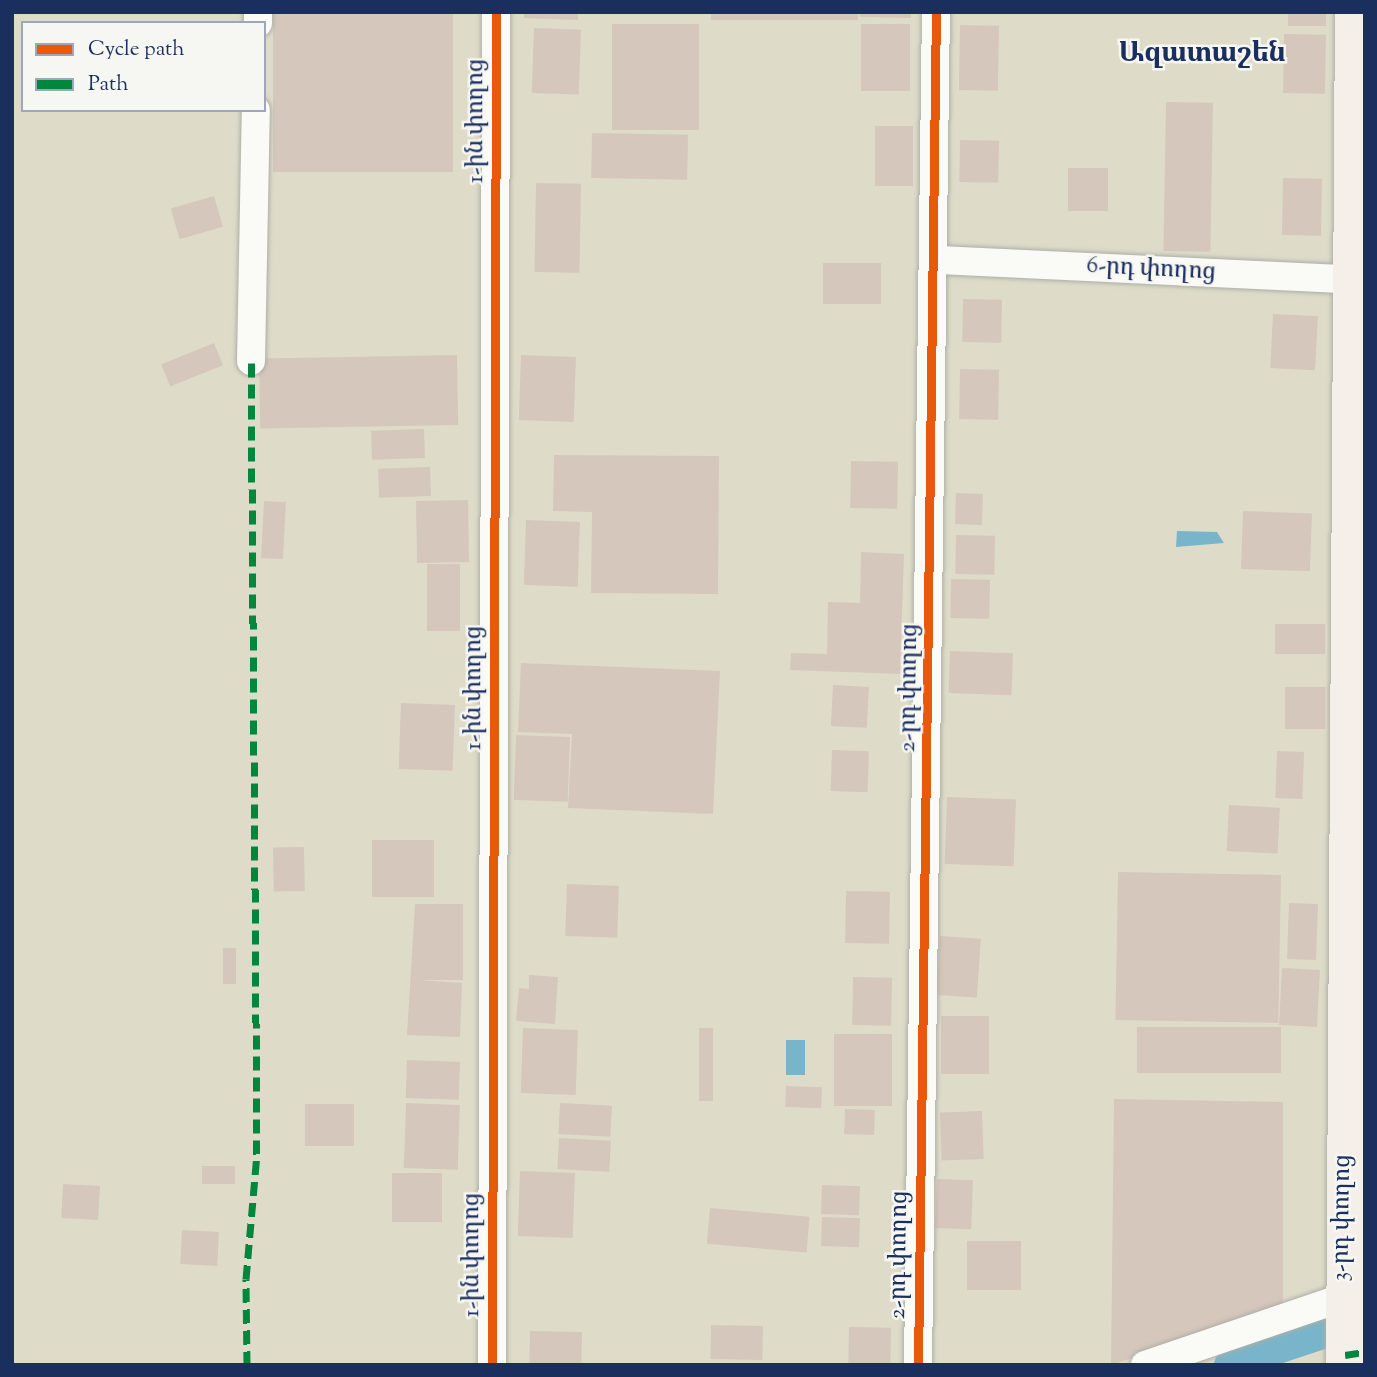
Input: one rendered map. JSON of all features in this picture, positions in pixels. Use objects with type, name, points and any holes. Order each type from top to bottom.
[{"type":"main road","name":"3-րդ փողոց","points":[[1344,1332],[1358,726],[1360,280],[1354,12]]},
{"type":"street","name":"1-ին փողոց","points":[[492,1365],[496,12]]},
{"type":"street","name":"2-րդ փողոց","points":[[918,1365],[937,260],[936,12]]},
{"type":"street","points":[[251,361],[257,112]]},
{"type":"street","name":"6-րդ փողոց","points":[[937,260],[1360,280]]},
{"type":"street","points":[[1145,1365],[1344,1332]]},
{"type":"water","points":[[1177,531],[1217,532],[1224,543],[1176,547]]},
{"type":"water","points":[[786,1040],[805,1040],[805,1075],[786,1075]]},
{"type":"building","points":[[273,12],[453,12],[453,172],[273,172]]},
{"type":"building","points":[[524,12],[578,12],[578,20],[524,18]]},
{"type":"building","points":[[711,12],[858,12],[858,20],[711,20]]},
{"type":"building","points":[[860,12],[911,12],[911,18],[860,17]]},
{"type":"building","points":[[1288,12],[1326,12],[1326,26],[1288,26]]},
{"type":"building","points":[[612,24],[699,24],[699,130],[612,130]]},
{"type":"building","points":[[861,24],[910,24],[910,91],[861,91]]},
{"type":"building","points":[[960,25],[999,26],[998,91],[959,90]]},
{"type":"building","points":[[534,28],[581,30],[579,95],[532,93]]},
{"type":"building","points":[[1284,34],[1326,35],[1325,94],[1283,93]]},
{"type":"building","points":[[1166,102],[1213,103],[1210,252],[1163,251]]},
{"type":"building","points":[[875,126],[913,126],[913,186],[875,186]]},
{"type":"building","points":[[592,133],[688,135],[687,180],[591,178]]},
{"type":"building","points":[[960,140],[999,141],[998,183],[959,182]]},
{"type":"building","points":[[1068,168],[1108,168],[1108,211],[1068,211]]},
{"type":"building","points":[[1283,178],[1322,179],[1321,236],[1282,235]]},
{"type":"building","points":[[536,183],[581,184],[579,273],[534,272]]},
{"type":"building","points":[[214,196],[223,227],[180,239],[171,208]]},
{"type":"building","points":[[823,263],[881,263],[881,304],[823,304]]},
{"type":"building","points":[[963,299],[1002,300],[1001,343],[962,342]]},
{"type":"building","points":[[1273,314],[1318,316],[1315,370],[1270,368]]},
{"type":"building","points":[[214,343],[223,365],[170,387],[161,364]]},
{"type":"building","points":[[457,355],[458,425],[260,428],[259,358]]},
{"type":"building","points":[[521,355],[576,357],[574,422],[519,420]]},
{"type":"building","points":[[960,369],[999,370],[998,420],[959,419]]},
{"type":"building","points":[[424,429],[425,458],[372,460],[371,431]]},
{"type":"building","points":[[554,455],[719,456],[718,594],[591,593],[592,512],[553,511]]},
{"type":"building","points":[[851,461],[898,462],[897,509],[850,508]]},
{"type":"building","points":[[430,467],[431,496],[379,498],[378,469]]},
{"type":"building","points":[[956,493],[983,494],[982,525],[955,524]]},
{"type":"building","points":[[468,500],[469,562],[417,563],[416,501]]},
{"type":"building","points":[[264,501],[286,502],[283,559],[261,558]]},
{"type":"building","points":[[1243,511],[1312,513],[1310,571],[1241,569]]},
{"type":"building","points":[[526,520],[580,522],[578,587],[524,585]]},
{"type":"building","points":[[956,535],[995,536],[994,575],[955,574]]},
{"type":"building","points":[[861,552],[904,554],[900,674],[790,670],[791,653],[827,654],[828,602],[860,603]]},
{"type":"building","points":[[427,564],[460,564],[460,631],[427,631]]},
{"type":"building","points":[[951,579],[990,580],[989,619],[950,618]]},
{"type":"building","points":[[1275,624],[1325,624],[1325,654],[1275,654]]},
{"type":"building","points":[[950,651],[1013,653],[1011,695],[949,693]]},
{"type":"building","points":[[521,663],[720,671],[713,814],[568,808],[572,734],[518,732]]},
{"type":"building","points":[[833,685],[869,687],[867,728],[831,726]]},
{"type":"building","points":[[1285,687],[1325,687],[1325,729],[1285,729]]},
{"type":"building","points":[[401,703],[455,705],[453,771],[399,769]]},
{"type":"building","points":[[516,735],[570,737],[568,802],[514,800]]},
{"type":"building","points":[[832,750],[869,751],[868,792],[831,791]]},
{"type":"building","points":[[1277,751],[1304,752],[1302,799],[1275,798]]},
{"type":"building","points":[[947,797],[1016,799],[1014,866],[945,864]]},
{"type":"building","points":[[1229,805],[1280,808],[1278,854],[1227,851]]},
{"type":"building","points":[[372,840],[434,840],[434,897],[372,897]]},
{"type":"building","points":[[304,847],[305,891],[274,892],[273,848]]},
{"type":"building","points":[[1118,872],[1281,875],[1278,1023],[1115,1020]]},
{"type":"building","points":[[567,884],[619,886],[617,938],[565,936]]},
{"type":"building","points":[[846,891],[890,892],[889,944],[845,943]]},
{"type":"building","points":[[1289,903],[1318,904],[1316,960],[1287,959]]},
{"type":"building","points":[[415,904],[463,904],[463,980],[419,980],[462,983],[460,1037],[407,1035]]},
{"type":"building","points":[[940,936],[981,939],[977,998],[936,995]]},
{"type":"building","points":[[223,948],[236,948],[236,984],[223,984]]},
{"type":"building","points":[[1282,968],[1320,970],[1317,1027],[1279,1025]]},
{"type":"building","points":[[529,975],[558,977],[555,1024],[516,1021],[519,988],[529,989]]},
{"type":"building","points":[[853,977],[892,978],[891,1026],[852,1025]]},
{"type":"building","points":[[941,1016],[989,1016],[989,1074],[941,1074]]},
{"type":"building","points":[[1137,1027],[1281,1027],[1281,1073],[1137,1073]]},
{"type":"building","points":[[523,1028],[578,1030],[576,1095],[521,1093]]},
{"type":"building","points":[[699,1028],[713,1028],[713,1101],[699,1101]]},
{"type":"building","points":[[834,1034],[892,1034],[892,1106],[834,1106]]},
{"type":"building","points":[[407,1060],[460,1062],[459,1100],[406,1098]]},
{"type":"building","points":[[786,1086],[822,1087],[821,1108],[785,1107]]},
{"type":"building","points":[[1114,1099],[1283,1102],[1283,1309],[1111,1365]]},
{"type":"building","points":[[406,1103],[460,1105],[458,1170],[404,1168]]},
{"type":"building","points":[[560,1103],[612,1106],[610,1137],[558,1134]]},
{"type":"building","points":[[305,1104],[354,1104],[354,1146],[305,1146]]},
{"type":"building","points":[[845,1109],[875,1110],[874,1135],[844,1134]]},
{"type":"building","points":[[982,1111],[984,1159],[942,1160],[940,1112]]},
{"type":"building","points":[[559,1138],[611,1141],[609,1172],[557,1169]]},
{"type":"building","points":[[202,1166],[235,1166],[235,1184],[202,1184]]},
{"type":"building","points":[[520,1171],[575,1173],[573,1238],[518,1236]]},
{"type":"building","points":[[392,1173],[442,1173],[442,1222],[392,1222]]},
{"type":"building","points":[[937,1179],[973,1180],[971,1229],[935,1228]]},
{"type":"building","points":[[63,1184],[100,1186],[98,1220],[61,1218]]},
{"type":"building","points":[[822,1185],[860,1186],[859,1215],[821,1214]]},
{"type":"building","points":[[710,1208],[810,1217],[806,1253],[707,1244]]},
{"type":"building","points":[[822,1217],[860,1218],[859,1247],[821,1246]]},
{"type":"building","points":[[182,1230],[219,1232],[217,1266],[180,1264]]},
{"type":"building","points":[[967,1241],[1021,1241],[1021,1290],[967,1290]]},
{"type":"building","points":[[711,1325],[763,1326],[762,1360],[710,1359]]},
{"type":"building","points":[[849,1327],[891,1328],[890,1365],[848,1365]]},
{"type":"building","points":[[530,1331],[582,1332],[581,1365],[529,1365]]},
{"type":"waterway","points":[[1229,1365],[1329,1332]]},
{"type":"marked path","points":[[247,1365],[246,1279],[257,1154],[251,361]]},
{"type":"marked path","points":[[1345,1355],[1365,1352]]},
{"type":"cycle path","points":[[492,1365],[496,12]]},
{"type":"cycle path","points":[[918,1365],[936,12]]},
{"type":"district","name":"Ազատաշեն","points":[[1202,54]]}]
